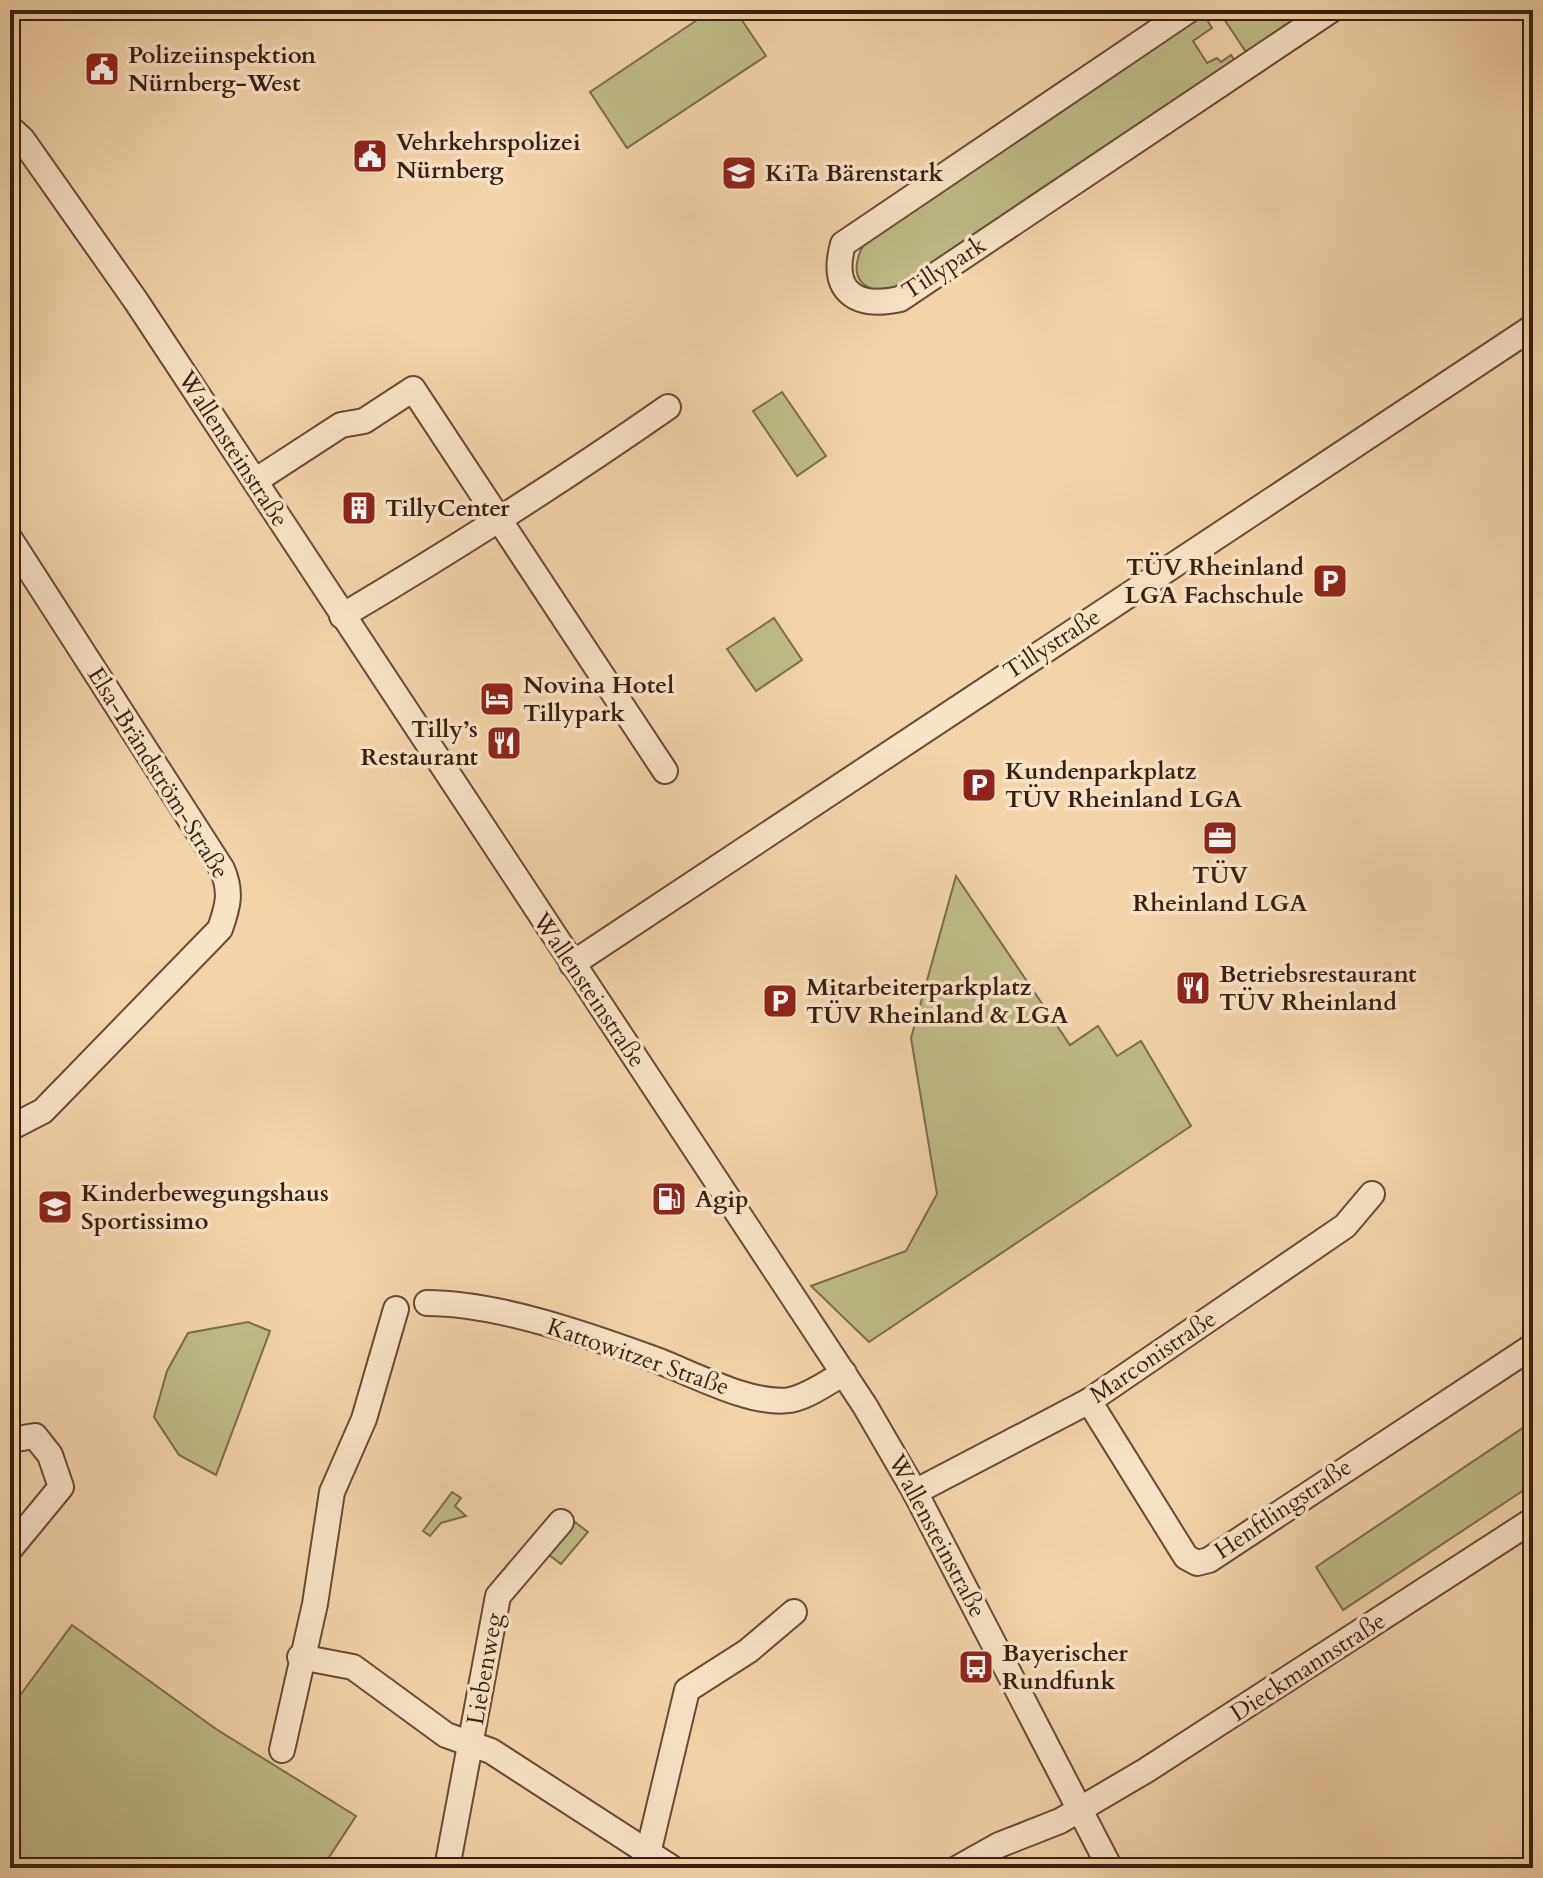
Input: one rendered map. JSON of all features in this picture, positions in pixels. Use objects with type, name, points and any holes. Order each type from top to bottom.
[{"type":"street","name":"Tillypark","points":[[1178,13],[843,244],[837,266],[844,288],[858,300],[879,304],[900,299],[1331,10]]},
{"type":"street","name":"Wallensteinstraße","points":[[10,106],[16,133],[255,481],[844,1373],[915,1492],[1110,1868]]},
{"type":"street","name":"Tillystraße","points":[[572,964],[1533,327]]},
{"type":"street","points":[[255,481],[341,425],[364,421],[413,389],[665,771]]},
{"type":"street","points":[[342,616],[448,549],[502,520],[668,407]]},
{"type":"street","name":"Elsa-Brändström-Straße","points":[[10,539],[222,869],[229,885],[229,903],[220,929],[43,1111],[10,1128]]},
{"type":"street","name":"Marconistraße","points":[[915,1492],[1089,1401],[1345,1226],[1372,1194]]},
{"type":"street","name":"Kattowitzer Straße","points":[[427,1303],[467,1303],[524,1319],[648,1357],[753,1397],[789,1400],[844,1373]]},
{"type":"street","points":[[282,1750],[300,1657],[315,1604],[332,1492],[364,1419],[396,1309]]},
{"type":"street","name":"Henftlingstraße","points":[[1089,1401],[1186,1557],[1197,1563],[1209,1560],[1533,1346]]},
{"type":"street","points":[[10,1440],[35,1436],[50,1455],[61,1487],[10,1549]]},
{"type":"street","name":"Dieckmannstraße","points":[[958,1868],[999,1845],[1080,1810],[1239,1712],[1533,1520]]},
{"type":"street","name":"Liebenweg","points":[[447,1868],[498,1596],[561,1522]]},
{"type":"street","points":[[646,1861],[687,1690],[748,1651],[794,1612]]},
{"type":"street","points":[[300,1657],[353,1667],[446,1735],[491,1751],[646,1861],[672,1868]]},
{"type":"shaded area","points":[[712,10],[735,10],[766,56],[627,148],[590,92]]},
{"type":"shaded area","points":[[1218,10],[1315,10],[1248,55]]},
{"type":"shaded area","points":[[1204,15],[1212,28],[1193,41],[1207,63],[1217,58],[1221,62],[1231,55],[1236,63],[898,289],[876,290],[863,283],[857,263],[862,248],[871,236]]},
{"type":"shaded area","points":[[782,392],[826,456],[797,476],[753,411]]},
{"type":"shaded area","points":[[774,618],[802,660],[756,691],[727,649]]},
{"type":"shaded area","points":[[956,876],[1070,1045],[1098,1026],[1117,1056],[1141,1041],[1191,1126],[869,1342],[811,1286],[906,1251],[937,1194],[911,1038]]},
{"type":"shaded area","points":[[248,1322],[270,1331],[216,1475],[179,1455],[154,1417],[167,1371],[188,1333]]},
{"type":"shaded area","points":[[1533,1421],[1533,1484],[1343,1610],[1316,1567]]},
{"type":"shaded area","points":[[452,1492],[461,1498],[455,1506],[466,1516],[441,1523],[430,1536],[423,1531]]},
{"type":"shaded area","points":[[575,1522],[588,1532],[561,1564],[548,1554]]},
{"type":"shaded area","points":[[72,1625],[216,1729],[356,1816],[322,1868],[10,1868],[10,1709]]},
{"type":"place","name":"Polizeiinspektion Nürnberg-West","points":[[102,69]]},
{"type":"place","name":"Vehrkehrspolizei Nürnberg","points":[[370,156]]},
{"type":"place","name":"KiTa Bärenstark","points":[[739,173]]},
{"type":"place","name":"TillyCenter","points":[[359,508]]},
{"type":"place","name":"TÜV Rheinland LGA Fachschule","points":[[1330,581]]},
{"type":"place","name":"Novina Hotel Tillypark","points":[[497,699]]},
{"type":"place","name":"Tilly’s Restaurant","points":[[504,743]]},
{"type":"place","name":"Kundenparkplatz TÜV Rheinland LGA","points":[[979,785]]},
{"type":"place","name":"TÜV Rheinland LGA","points":[[1220,838]]},
{"type":"place","name":"Betriebsrestaurant TÜV Rheinland","points":[[1193,988]]},
{"type":"place","name":"Mitarbeiterparkplatz TÜV Rheinland & LGA","points":[[780,1001]]},
{"type":"place","name":"Agip","points":[[669,1199]]},
{"type":"place","name":"Kinderbewegungshaus Sportissimo","points":[[55,1207]]},
{"type":"place","name":"Bayerischer Rundfunk","points":[[976,1667]]}]
